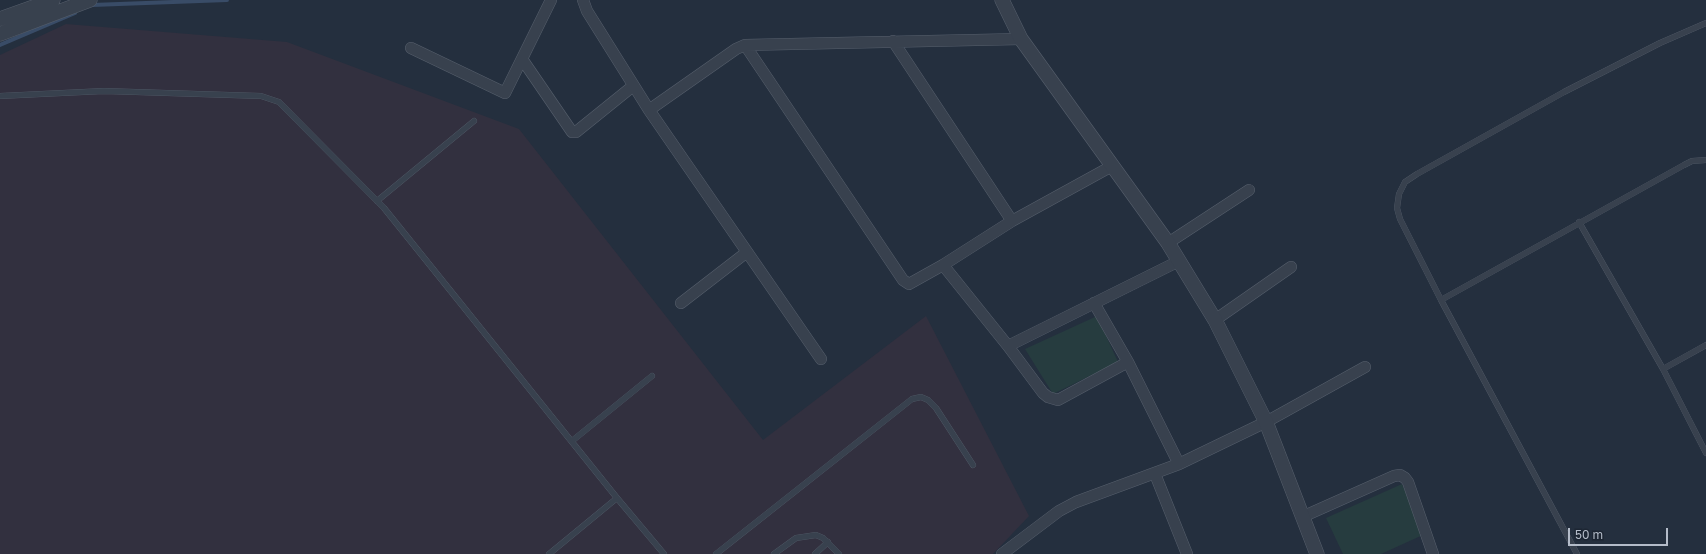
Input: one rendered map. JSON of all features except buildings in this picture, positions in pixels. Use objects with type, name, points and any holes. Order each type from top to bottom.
[{"type":"street","points":[[0,19],[54,0]]},
{"type":"street","points":[[0,34],[90,0]]},
{"type":"street","points":[[410,48],[503,93],[507,91],[551,0]]},
{"type":"street","points":[[583,0],[587,11],[633,86],[821,359]]},
{"type":"street","points":[[1002,0],[1021,39],[1168,243],[1215,320],[1266,422],[1317,554]]},
{"type":"street","points":[[649,110],[736,49],[745,46],[892,41],[1021,39]]},
{"type":"street","points":[[892,41],[1012,221]]},
{"type":"street","points":[[745,46],[906,283],[911,284],[1012,221],[1112,166]]},
{"type":"street","points":[[522,59],[572,132],[576,132],[633,86]]},
{"type":"street","points":[[1168,243],[1249,190]]},
{"type":"street","points":[[681,303],[747,252]]},
{"type":"street","points":[[1008,346],[1180,261]]},
{"type":"street","points":[[943,265],[1008,346],[1042,393],[1058,400],[1128,362]]},
{"type":"street","points":[[1215,320],[1291,267]]},
{"type":"street","points":[[1094,303],[1128,362],[1179,464]]},
{"type":"street","points":[[1002,554],[1059,511],[1076,502],[1179,464],[1266,422],[1365,367]]},
{"type":"street","points":[[1155,474],[1188,554]]},
{"type":"street","points":[[1302,517],[1394,476],[1400,475],[1408,482],[1433,554]]},
{"type":"lane","points":[[1576,554],[1441,300],[1400,219],[1397,208],[1400,194],[1405,182],[1609,67],[1660,42],[1706,23]]},
{"type":"lane","points":[[0,96],[104,91],[260,96],[279,102],[288,109],[377,201],[664,554]]},
{"type":"lane","points":[[377,201],[474,122]]},
{"type":"lane","points":[[1441,300],[1579,222],[1688,163],[1700,159],[1706,160]]},
{"type":"lane","points":[[1579,222],[1663,369],[1706,453]]},
{"type":"lane","points":[[1663,369],[1706,345]]},
{"type":"lane","points":[[572,441],[652,376]]},
{"type":"lane","points":[[716,554],[912,399],[921,398],[928,400],[936,408],[973,465]]},
{"type":"lane","points":[[549,554],[617,498]]},
{"type":"lane","points":[[774,554],[796,538],[808,535],[816,535],[828,542],[840,554]]},
{"type":"lane","points":[[815,554],[828,542]]},
{"type":"shaded area","points":[[66,24],[287,42],[519,129],[763,440],[926,316],[1029,516],[993,554],[0,554],[0,55]]},
{"type":"green space","points":[[1097,316],[1118,362],[1053,394],[1025,349]]},
{"type":"green space","points":[[1402,484],[1425,534],[1381,554],[1343,554],[1326,518]]},
{"type":"waterway","points":[[92,5],[227,0]]},
{"type":"waterway","points":[[0,45],[75,13]]}]
